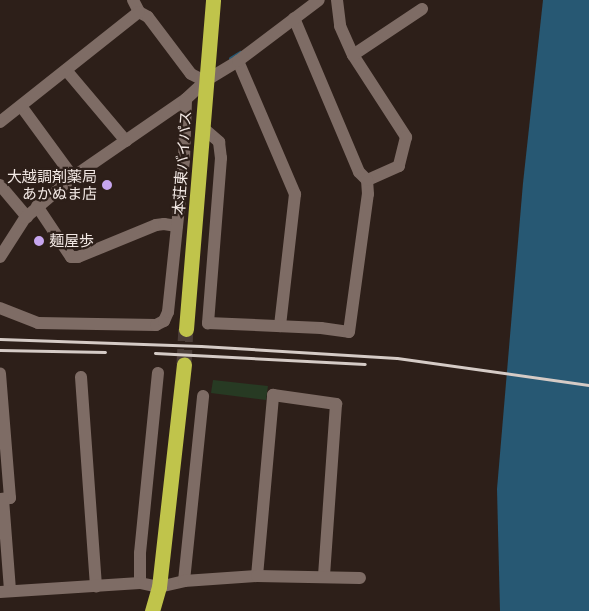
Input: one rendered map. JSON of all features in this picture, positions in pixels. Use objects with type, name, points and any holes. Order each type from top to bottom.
[{"type":"highway","name":"本荘東バイパス","points":[[186,329],[213,0]]},
{"type":"highway","points":[[152,611],[159,587],[184,364]]},
{"type":"street","points":[[133,0],[139,12],[148,17],[191,74],[205,81]]},
{"type":"street","points":[[0,257],[27,217],[37,206],[73,177],[186,99],[205,81],[238,61],[319,0]]},
{"type":"street","points":[[337,0],[340,26],[353,55],[406,137],[399,166],[368,180]]},
{"type":"street","points":[[353,55],[422,9]]},
{"type":"street","points":[[0,122],[139,12]]},
{"type":"street","points":[[202,127],[218,142],[221,158],[208,323],[321,328],[349,332],[368,194],[368,180],[359,172],[294,18]]},
{"type":"street","points":[[238,61],[295,194],[280,326]]},
{"type":"street","points":[[66,70],[126,141]]},
{"type":"street","points":[[0,308],[38,323],[156,325],[164,320],[168,312],[184,160],[186,99]]},
{"type":"street","points":[[21,106],[73,177]]},
{"type":"street","points":[[0,185],[27,217]]},
{"type":"street","points":[[37,206],[71,257],[78,257],[156,225],[177,226]]},
{"type":"street","points":[[0,373],[10,498],[1,499],[5,591],[140,583],[159,587],[184,582],[257,576],[360,578]]},
{"type":"street","points":[[140,583],[140,553],[158,373]]},
{"type":"street","points":[[81,377],[96,586]]},
{"type":"street","points":[[257,576],[273,395],[336,404],[324,576]]},
{"type":"street","points":[[184,582],[203,396]]},
{"type":"green space","points":[[213,380],[268,386],[266,400],[211,393]]},
{"type":"water","points":[[543,0],[589,0],[589,611],[500,611],[497,489],[523,183]]},
{"type":"waterway","points":[[230,58],[240,52]]},
{"type":"tunnel","points":[[184,364],[186,329]]},
{"type":"railway","points":[[0,339],[201,346],[397,358],[589,385]]},
{"type":"railway","points":[[0,350],[105,352]]},
{"type":"railway","points":[[155,353],[365,364]]},
{"type":"place","name":"大越調剤薬局 あかぬま店","points":[[107,185]]},
{"type":"place","name":"麺屋歩","points":[[39,241]]}]
